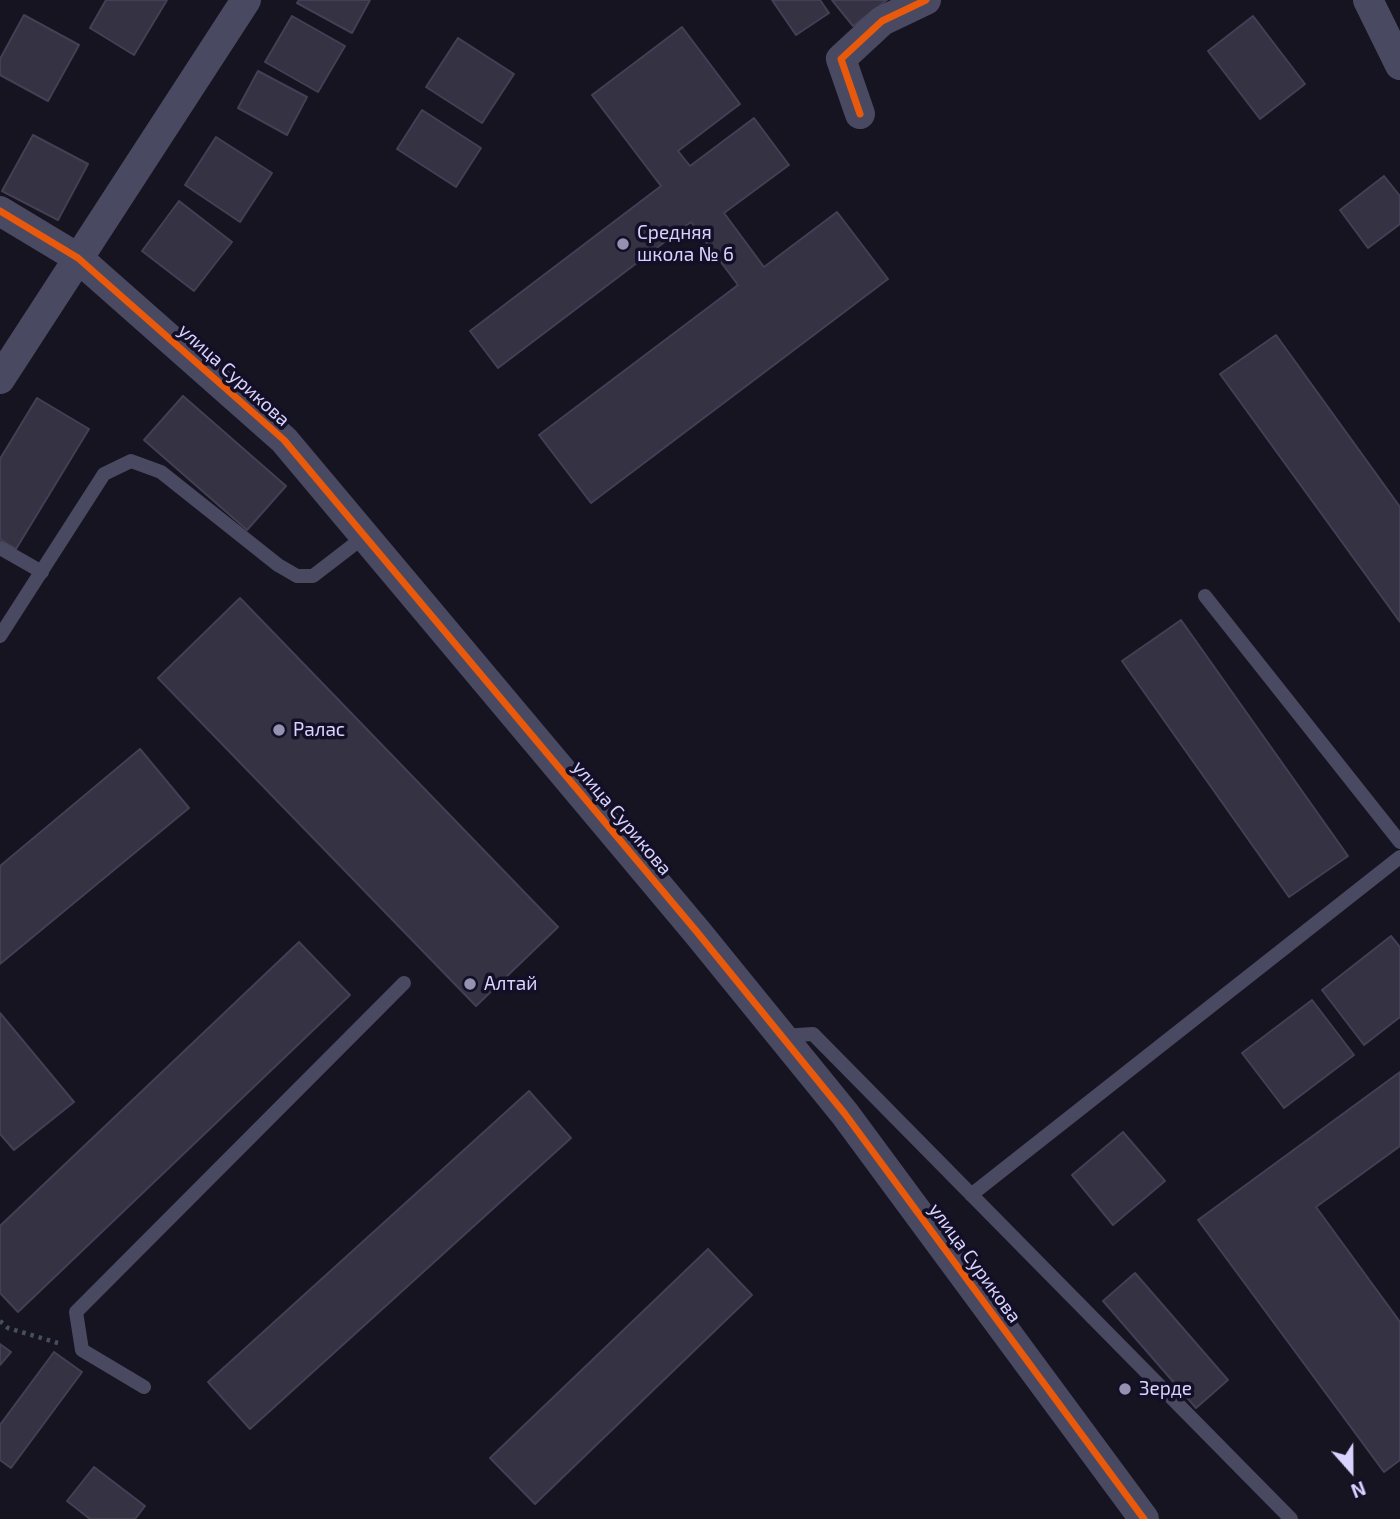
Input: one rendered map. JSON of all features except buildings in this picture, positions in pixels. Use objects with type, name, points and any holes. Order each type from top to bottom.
[{"type":"street","points":[[0,379],[246,0]]},
{"type":"street","points":[[860,114],[841,59],[882,21],[926,0]]},
{"type":"street","points":[[1368,0],[1400,65]]},
{"type":"street","name":"улица Сурикова","points":[[0,211],[78,258],[284,440],[845,1114],[1144,1519]]},
{"type":"lane","points":[[0,636],[104,474],[131,461],[161,472],[278,565],[297,576],[313,576],[365,536]]},
{"type":"lane","points":[[0,548],[41,572]]},
{"type":"lane","points":[[1205,596],[1400,842]]},
{"type":"lane","points":[[971,1195],[1400,857]]},
{"type":"lane","points":[[144,1387],[82,1350],[76,1312],[404,983]]},
{"type":"lane","points":[[782,1036],[813,1034],[1291,1519]]},
{"type":"path","points":[[0,1321],[8,1328],[82,1350]]},
{"type":"cycle path","points":[[860,114],[841,59],[882,21],[926,0]]},
{"type":"cycle path","points":[[0,211],[78,258],[284,440],[697,932],[845,1114],[1144,1519]]},
{"type":"place","name":"Средняя школа № 6","points":[[623,244]]},
{"type":"place","name":"Ралас","points":[[279,730]]},
{"type":"place","name":"Алтай","points":[[470,984]]},
{"type":"place","name":"Зерде","points":[[1125,1389]]}]
